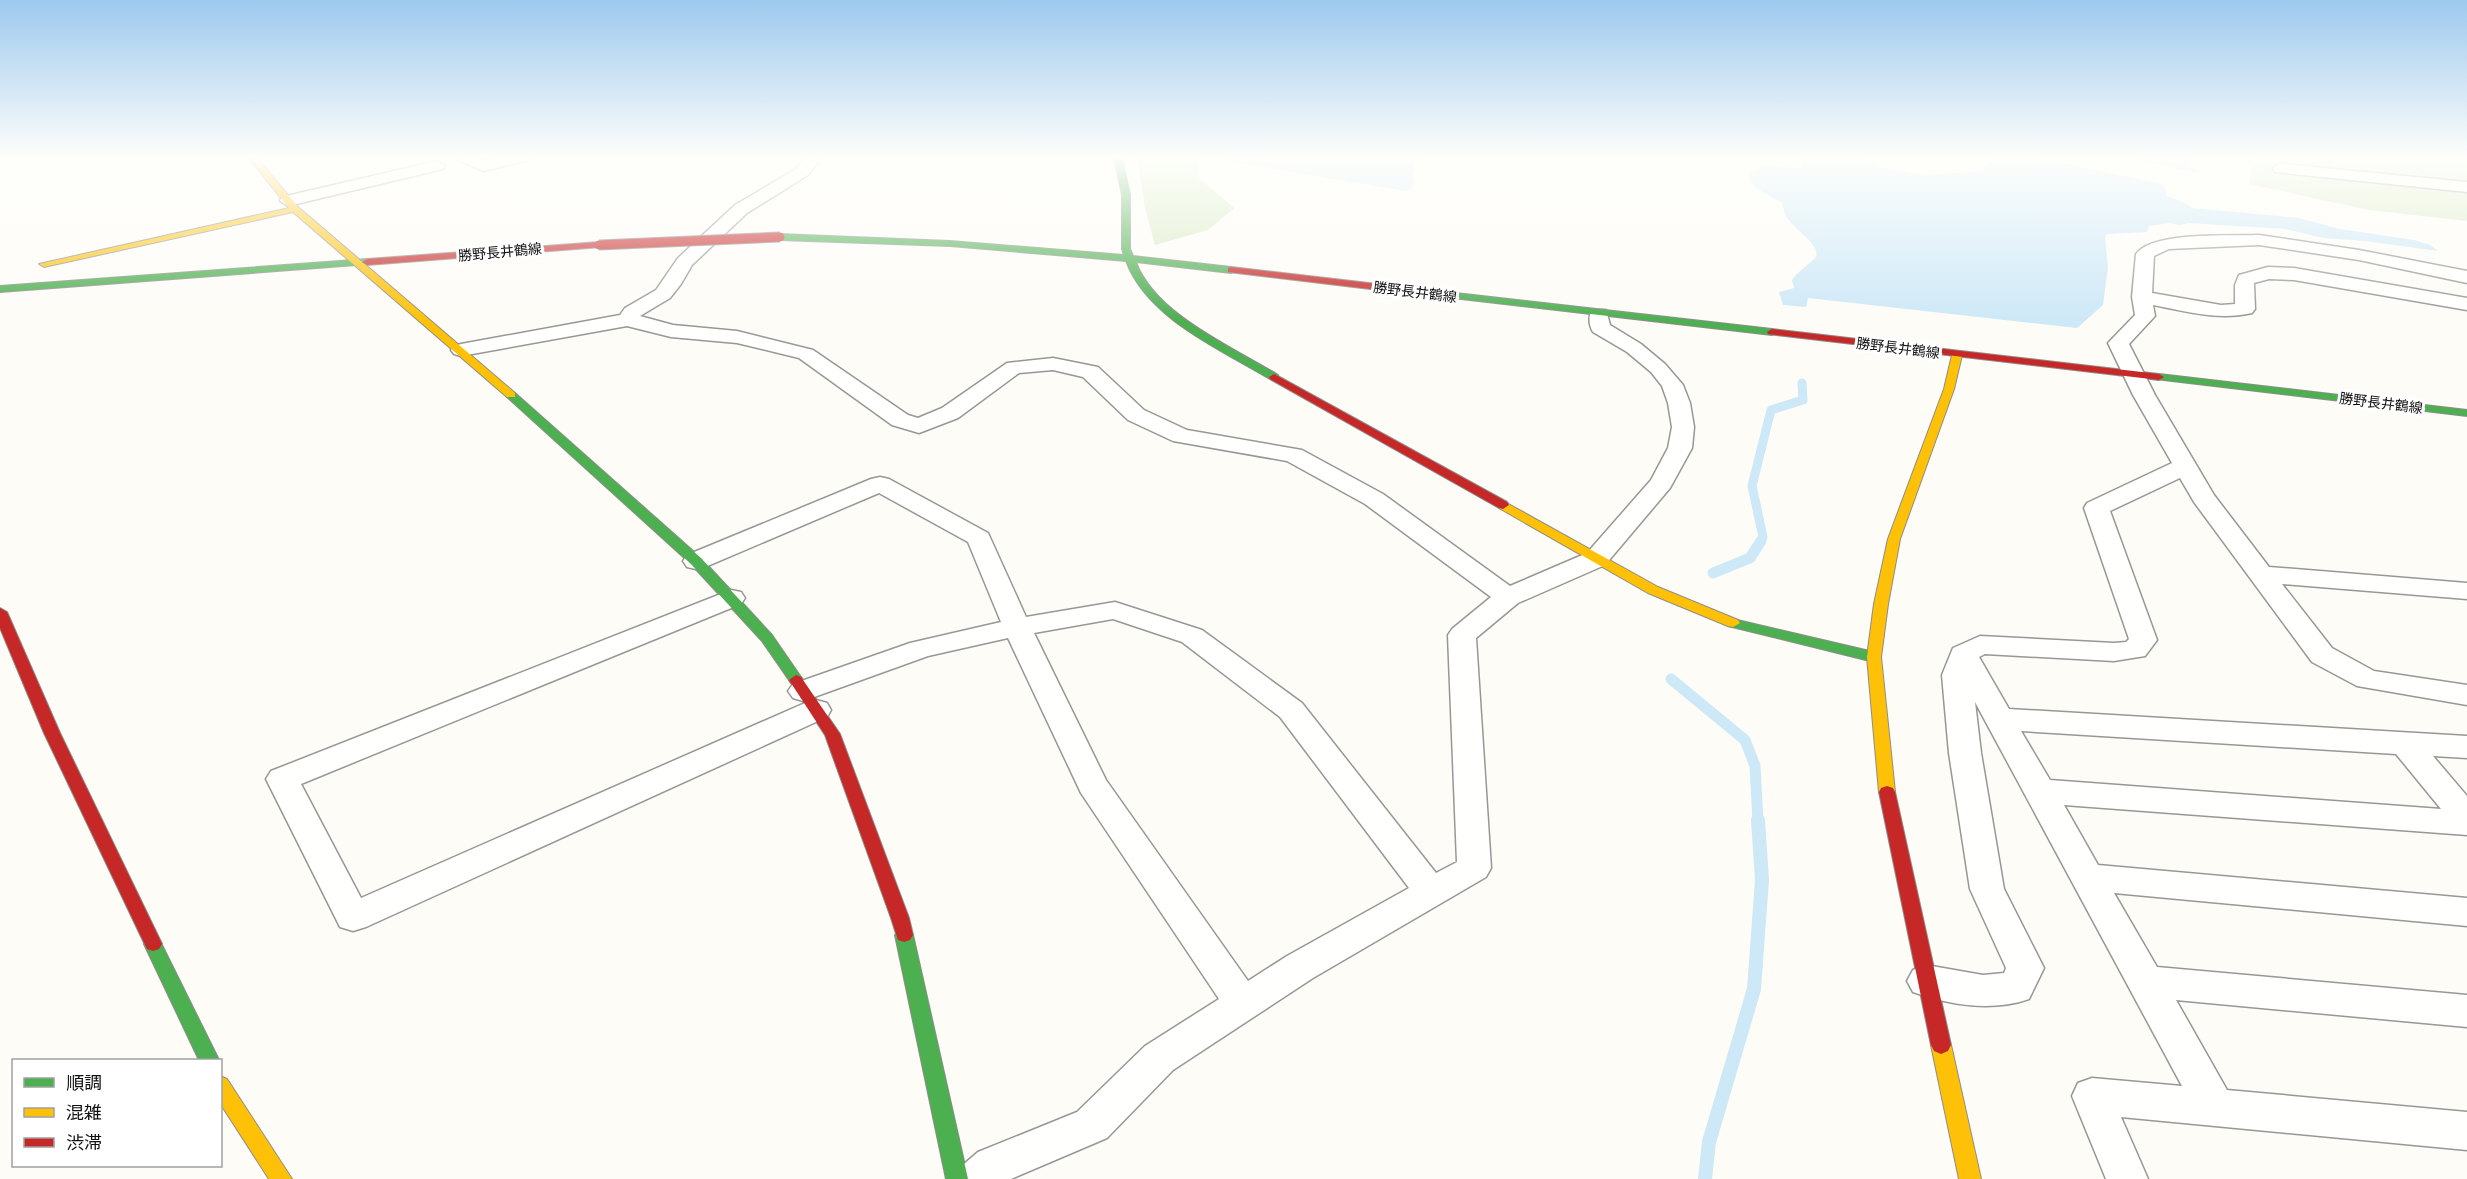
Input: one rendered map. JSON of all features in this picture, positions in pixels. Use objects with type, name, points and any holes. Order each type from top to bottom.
[{"type":"street","points":[[44,264],[262,212]]},
{"type":"street","points":[[300,212],[461,350],[696,561],[767,638],[810,701],[832,734],[900,918],[957,1179]]},
{"type":"street","points":[[627,320],[632,312],[663,294],[672,284],[684,262],[738,212]]},
{"type":"street","points":[[1126,212],[1126,249],[1137,279],[1171,315],[1221,347],[1653,590],[1733,622],[1874,657]]},
{"type":"street","name":"勝野長井鶴線","points":[[0,289],[599,245],[780,237],[939,242],[1130,258],[2467,413]]},
{"type":"street","points":[[2467,277],[2305,245],[2259,240],[2169,243],[2153,248],[2145,254],[2142,297],[2145,316],[2118,343],[2133,374],[2203,497],[2322,655],[2367,679],[2467,695]]},
{"type":"street","points":[[2142,297],[2221,311],[2245,309],[2246,279],[2254,276],[2294,274],[2467,304]]},
{"type":"street","points":[[978,1179],[993,1166],[1092,1125],[1159,1058],[1242,1003],[1364,928],[1474,868],[1461,635],[1508,597],[1596,558],[1661,483],[1680,448],[1683,427],[1679,404],[1672,385],[1658,368],[1634,348],[1600,328],[1599,314]]},
{"type":"street","points":[[461,350],[627,320],[671,331],[736,337],[806,354],[900,420],[919,426],[950,413],[1014,368],[1053,364],[1090,372],[1136,415],[1181,436],[1294,455],[1374,499],[1508,597]]},
{"type":"street","points":[[1957,355],[1949,389],[1894,540],[1881,604],[1874,657],[1884,777],[1970,1179]]},
{"type":"street","points":[[1926,981],[1983,991],[2016,988],[2025,968],[1988,889],[1965,753],[1957,675],[1963,654],[1980,645],[2114,652],[2135,650],[2143,640],[2096,508],[2185,466]]},
{"type":"street","points":[[696,561],[880,484],[979,538],[1017,627],[1092,785],[1242,1003]]},
{"type":"street","points":[[2260,574],[2467,591]]},
{"type":"street","points":[[731,598],[282,779],[353,916],[920,649],[1017,627],[1115,610],[1192,636],[1291,710],[1431,892]]},
{"type":"street","points":[[0,612],[52,733],[209,1059]]},
{"type":"street","points":[[1963,654],[2214,1107]]},
{"type":"street","points":[[1999,719],[2467,747]]},
{"type":"street","points":[[2405,744],[2467,818]]},
{"type":"street","points":[[2038,791],[2467,823]]},
{"type":"street","points":[[2087,877],[2467,912]]},
{"type":"street","points":[[2145,982],[2467,1011]]},
{"type":"street","points":[[222,1088],[281,1179]]},
{"type":"street","points":[[2127,1179],[2092,1096],[2467,1131]]},
{"type":"green space","points":[[1146,212],[1229,212],[1208,230],[1155,245]]},
{"type":"green space","points":[[2387,212],[2467,212],[2467,221]]},
{"type":"water","points":[[1785,212],[2235,212],[2299,218],[2340,229],[2414,240],[2430,245],[2438,251],[2323,238],[2286,229],[2189,223],[2149,226],[2147,232],[2107,234],[2105,236],[2108,268],[2103,305],[2077,328],[1808,298],[1806,307],[1783,305],[1779,292],[1794,288],[1792,280],[1816,257],[1810,241]]},
{"type":"waterway","points":[[1760,542],[1763,537],[1752,486],[1771,410],[1803,400],[1802,383]]},
{"type":"waterway","points":[[1713,573],[1750,558],[1761,541]]},
{"type":"waterway","points":[[1671,679],[1745,740],[1755,766],[1758,821]]},
{"type":"waterway","points":[[1705,1179],[1709,1142],[1754,989],[1762,880],[1758,820]]},
{"type":"traffic: fast","points":[[1126,212],[1126,249],[1137,278],[1171,315],[1274,377]]},
{"type":"traffic: fast","points":[[780,237],[893,240],[1006,248],[1231,270]]},
{"type":"traffic: fast","points":[[0,289],[367,262]]},
{"type":"traffic: fast","points":[[1412,291],[1772,332]]},
{"type":"traffic: fast","points":[[2159,377],[2467,413]]},
{"type":"traffic: fast","points":[[511,395],[696,561],[767,638],[796,680]]},
{"type":"traffic: fast","points":[[1733,623],[1874,657]]},
{"type":"traffic: fast","points":[[904,935],[957,1179]]},
{"type":"traffic: fast","points":[[153,944],[209,1059]]},
{"type":"traffic: slow","points":[[44,264],[281,212]]},
{"type":"traffic: slow","points":[[299,212],[511,395]]},
{"type":"traffic: slow","points":[[1887,792],[1874,657],[1881,604],[1894,539],[1949,389],[1957,355]]},
{"type":"traffic: slow","points":[[1503,505],[1653,590],[1733,623]]},
{"type":"traffic: slow","points":[[1941,1045],[1970,1179]]},
{"type":"traffic: slow","points":[[222,1088],[281,1179]]},
{"type":"traffic: jam","points":[[599,245],[780,237]]},
{"type":"traffic: jam","points":[[367,262],[599,245]]},
{"type":"traffic: jam","points":[[1231,270],[1412,291]]},
{"type":"traffic: jam","points":[[1772,332],[2159,377]]},
{"type":"traffic: jam","points":[[1274,377],[1503,505]]},
{"type":"traffic: jam","points":[[0,612],[52,733],[153,944]]},
{"type":"traffic: jam","points":[[796,680],[832,734],[900,918],[904,935]]},
{"type":"traffic: jam","points":[[1887,792],[1941,1045]]}]
